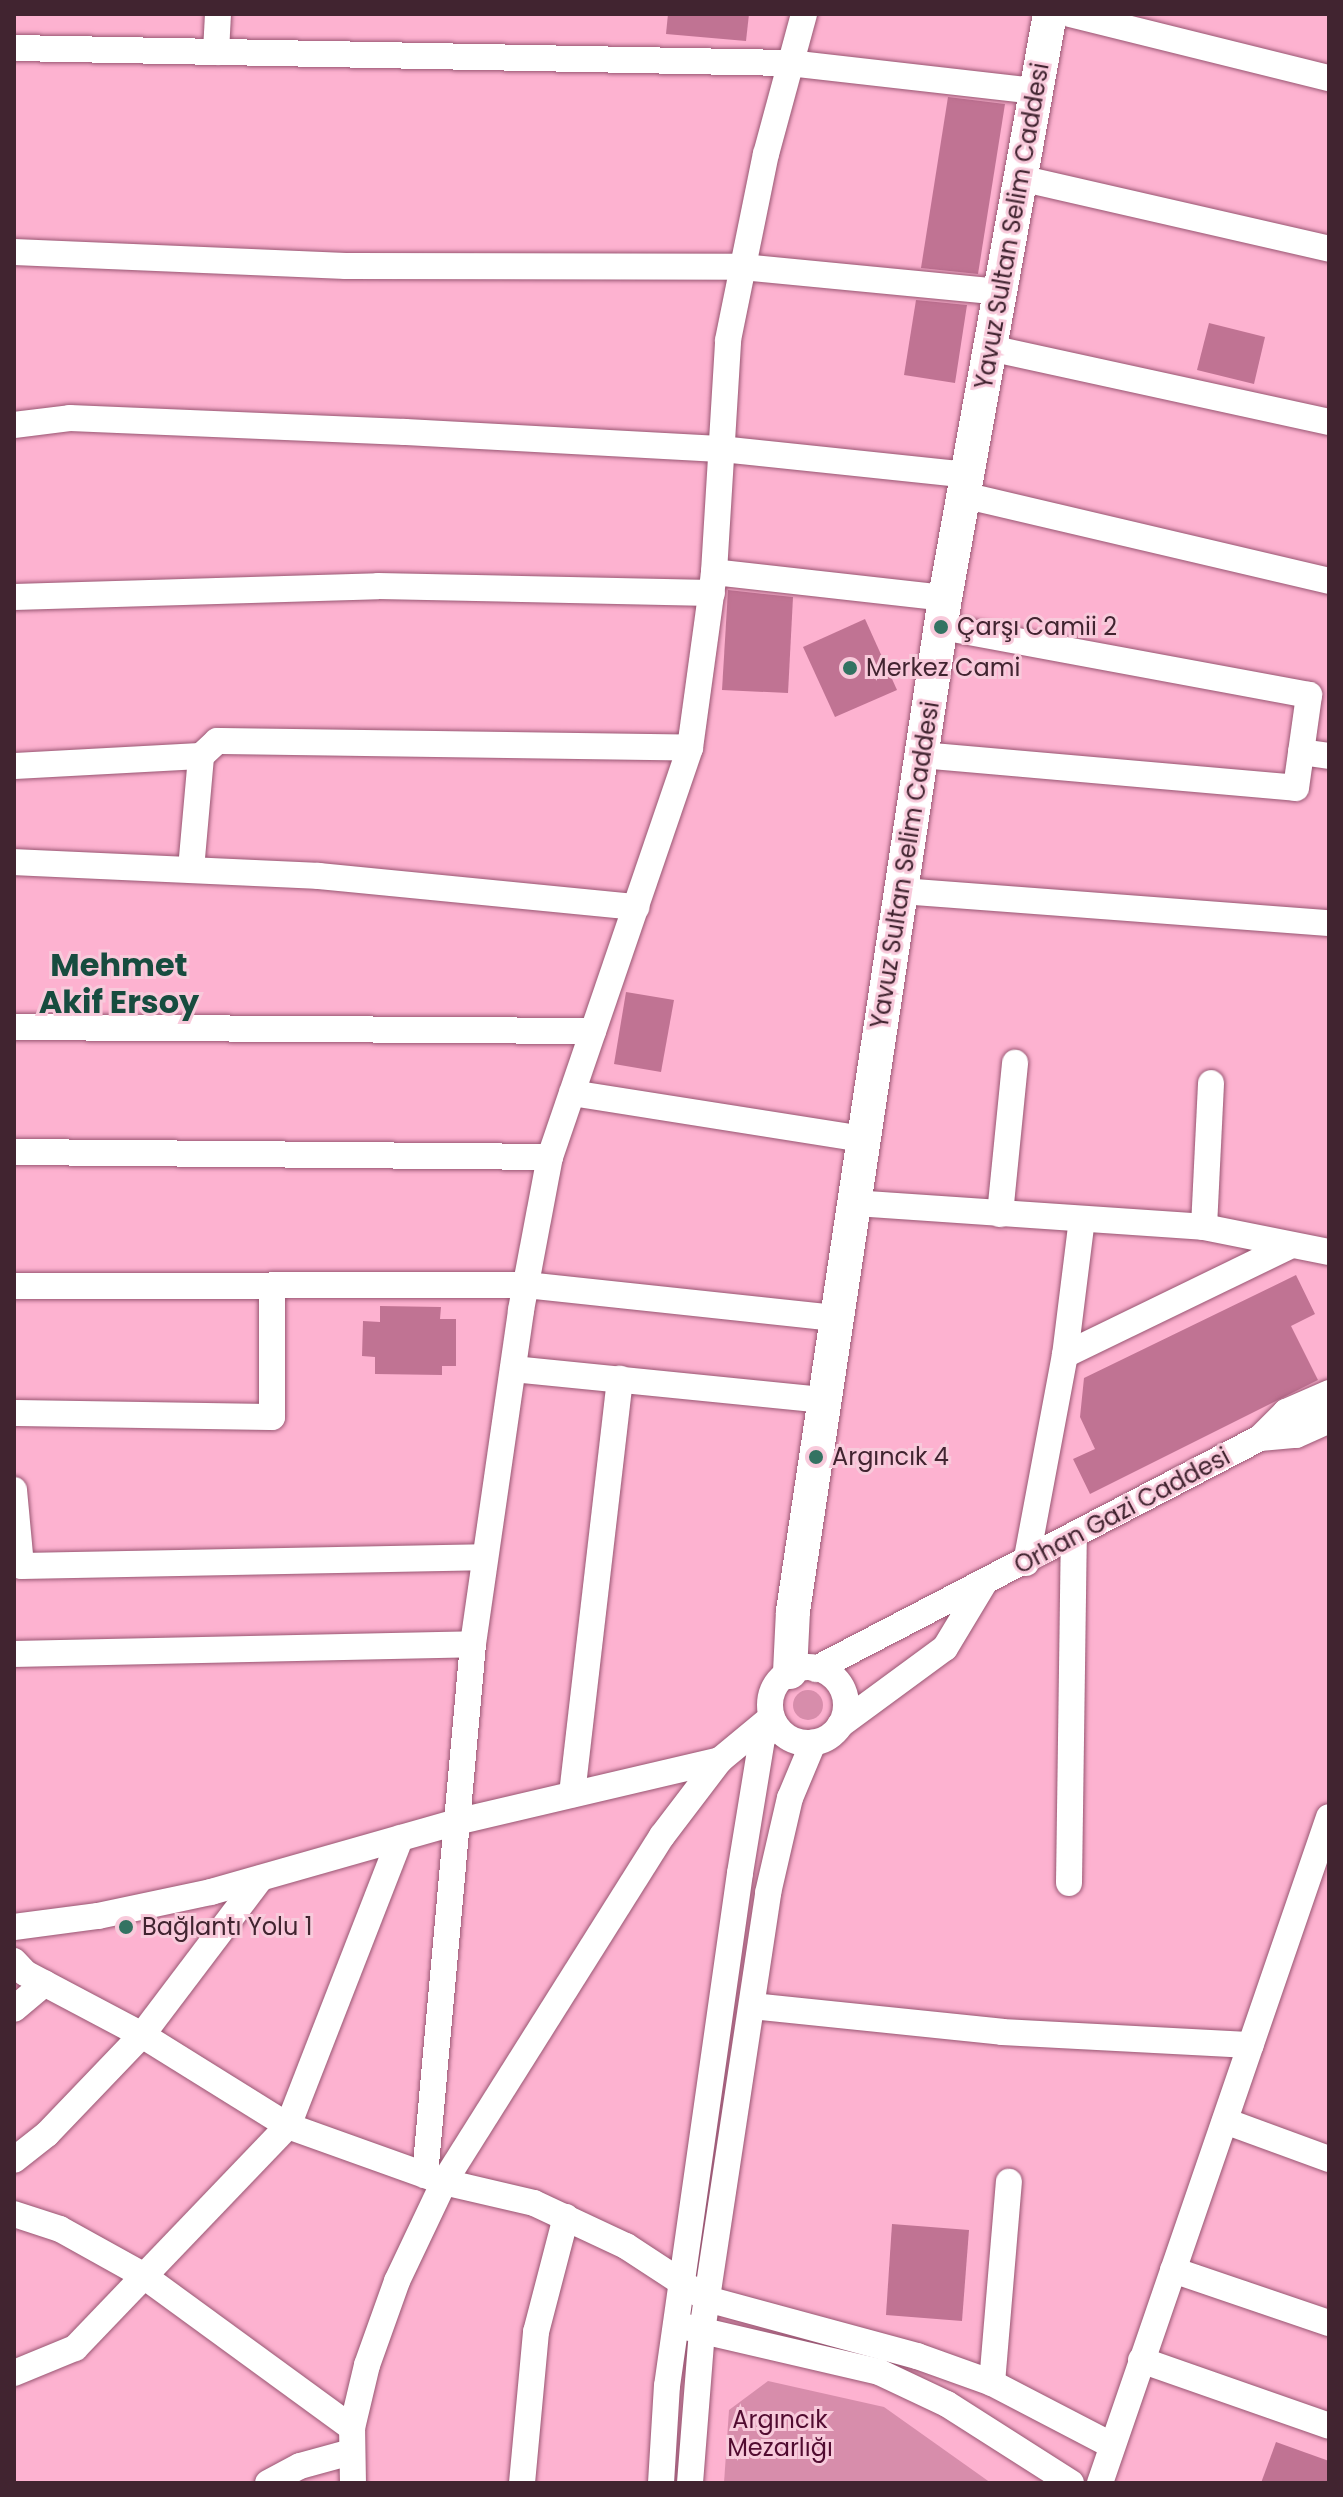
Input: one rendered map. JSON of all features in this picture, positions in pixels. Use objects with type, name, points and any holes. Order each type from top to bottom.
[{"type":"main road","name":"Yavuz Sultan Selim Caddesi","points":[[803,1670],[793,1611],[824,1400],[943,612],[1050,14]]},
{"type":"street","points":[[216,52],[218,14]]},
{"type":"street","points":[[435,2179],[473,1644],[483,1557],[526,1285],[550,1157],[690,748],[713,582],[728,340],[789,63],[804,14]]},
{"type":"street","points":[[1070,14],[1329,78]]},
{"type":"street","points":[[14,48],[789,63],[1036,91]]},
{"type":"street","points":[[1020,178],[1329,249]]},
{"type":"street","points":[[14,252],[346,266],[742,267],[1000,292]]},
{"type":"street","points":[[990,348],[1329,422]]},
{"type":"street","points":[[14,425],[70,418],[721,449],[965,485],[1329,581]]},
{"type":"street","points":[[14,597],[378,586],[713,582],[943,612],[1309,695],[1296,788],[921,755]]},
{"type":"street","points":[[14,766],[201,756],[217,741],[690,748]]},
{"type":"street","points":[[1301,752],[1329,756]]},
{"type":"street","points":[[191,869],[201,756]]},
{"type":"street","points":[[14,862],[319,876],[636,907]]},
{"type":"street","points":[[901,891],[1329,923]]},
{"type":"street","points":[[14,1027],[593,1031]]},
{"type":"street","points":[[1000,1214],[1015,1063]]},
{"type":"street","points":[[1204,1227],[1211,1083]]},
{"type":"street","points":[[572,1093],[863,1139]]},
{"type":"street","points":[[14,1152],[550,1157]]},
{"type":"street","points":[[854,1203],[1204,1227],[1287,1247],[1329,1252]]},
{"type":"street","points":[[1026,1563],[1065,1355],[1082,1219]]},
{"type":"street","points":[[1065,1355],[1287,1247]]},
{"type":"street","points":[[14,1286],[526,1285],[837,1318]]},
{"type":"street","points":[[14,1413],[272,1417],[272,1286]]},
{"type":"street","points":[[513,1369],[824,1400]]},
{"type":"street","points":[[572,1794],[620,1379]]},
{"type":"street","name":"Orhan Gazi Caddesi","points":[[803,1670],[1074,1538],[1260,1438],[1286,1412],[1329,1393]]},
{"type":"street","name":"Orhan Gazi Caddesi","points":[[1260,1438],[1296,1435],[1329,1420]]},
{"type":"street","points":[[14,1490],[18,1567],[483,1557]]},
{"type":"street","points":[[1069,1883],[1074,1538]]},
{"type":"street","points":[[690,2483],[702,2331],[779,1835],[813,1743],[945,1648],[984,1584]]},
{"type":"street","points":[[14,1654],[473,1644]]},
{"type":"street","points":[[661,2483],[676,2324],[762,1739],[773,1720],[773,1691],[803,1670],[834,1677],[844,1694],[840,1725]]},
{"type":"street","points":[[773,1720],[788,1737],[813,1743]]},
{"type":"street","points":[[353,2483],[351,2440],[381,2322],[435,2179],[662,1836],[720,1760],[773,1720]]},
{"type":"street","points":[[14,1927],[112,1914],[260,1879],[460,1821],[720,1760]]},
{"type":"street","points":[[1100,2483],[1329,1817]]},
{"type":"street","points":[[14,2373],[75,2348],[141,2274],[288,2126],[400,1838]]},
{"type":"street","points":[[14,2160],[47,2134],[142,2035],[260,1879]]},
{"type":"street","points":[[14,1961],[45,1983],[142,2035],[288,2126],[435,2179],[505,2194],[566,2217],[626,2246],[707,2299],[868,2341],[992,2383],[1111,2445]]},
{"type":"street","points":[[14,2009],[45,1983]]},
{"type":"street","points":[[752,2006],[1002,2032],[1251,2045]]},
{"type":"street","points":[[1225,2121],[1329,2159]]},
{"type":"street","points":[[992,2383],[1009,2182]]},
{"type":"street","points":[[14,2214],[60,2229],[141,2274],[351,2440]]},
{"type":"street","points":[[522,2483],[536,2332],[566,2217]]},
{"type":"street","points":[[1173,2270],[1329,2323]]},
{"type":"street","points":[[676,2324],[879,2372],[947,2404],[1071,2483]]},
{"type":"street","points":[[1141,2360],[1329,2426]]},
{"type":"street","points":[[268,2483],[351,2440]]},
{"type":"green space","points":[[808,1690],[819,1694],[823,1705],[819,1716],[808,1720],[797,1716],[793,1705],[797,1694]]},
{"type":"green space","name":"Argıncık Mezarlığı","points":[[768,2381],[884,2407],[991,2483],[724,2483],[729,2410]]},
{"type":"building","points":[[668,14],[749,14],[746,41],[666,34]]},
{"type":"building","points":[[948,97],[1005,104],[978,274],[921,268]]},
{"type":"building","points":[[916,300],[967,305],[955,383],[904,375]]},
{"type":"building","points":[[1209,323],[1265,337],[1254,384],[1197,370]]},
{"type":"building","points":[[728,590],[793,597],[788,693],[722,690]]},
{"type":"building","name":"Merkez Cami","points":[[865,619],[897,690],[835,717],[803,647]]},
{"type":"building","points":[[626,992],[674,1000],[661,1072],[614,1064]]},
{"type":"building","points":[[1296,1275],[1315,1314],[1291,1326],[1318,1380],[1090,1494],[1073,1459],[1095,1449],[1080,1417],[1084,1378]]},
{"type":"building","points":[[380,1306],[441,1307],[440,1319],[456,1319],[456,1366],[442,1366],[442,1375],[375,1374],[375,1357],[362,1356],[363,1321],[380,1322]]},
{"type":"building","points":[[892,2224],[969,2230],[962,2321],[886,2315]]},
{"type":"building","points":[[1276,2442],[1329,2461],[1329,2483],[1261,2483]]},
{"type":"place","name":"Çarşı Camii 2","points":[[941,627]]},
{"type":"place","name":"Merkez Cami","points":[[850,668]]},
{"type":"place","name":"Argıncık 4","points":[[816,1457]]},
{"type":"place","name":"Bağlantı Yolu 1","points":[[126,1927]]},
{"type":"district","name":"Mehmet Akif Ersoy","points":[[119,984]]}]
